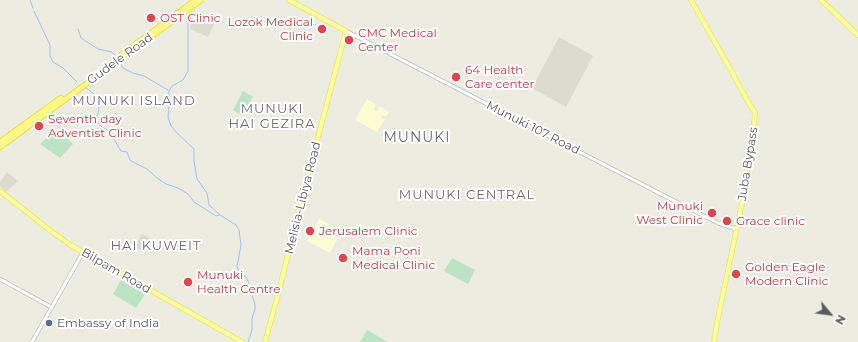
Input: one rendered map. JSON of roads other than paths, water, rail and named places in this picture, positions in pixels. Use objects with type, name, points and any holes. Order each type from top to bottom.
[{"type":"highway","name":"Gudele Road","points":[[0,142],[196,0]]},
{"type":"highway","name":"Gudele Road","points":[[0,147],[202,0]]},
{"type":"main road","name":"Munuki 107 Road","points":[[289,0],[346,31]]},
{"type":"main road","name":"Juba Bypass","points":[[691,0],[755,112],[751,150],[714,342]]},
{"type":"main road","points":[[821,0],[858,35]]},
{"type":"main road","name":"Melisia-Libiya Road","points":[[265,342],[277,302],[303,194],[346,31]]},
{"type":"main road","name":"Bilpam Road","points":[[0,192],[59,241],[240,342]]},
{"type":"main road","name":"Bilpam Road","points":[[0,192],[69,244],[240,342]]},
{"type":"street","name":"Munuki 107 Road","points":[[346,31],[718,223],[736,229]]},
{"type":"street","points":[[32,342],[82,254]]},
{"type":"street","points":[[0,279],[51,307]]},
{"type":"waterway","points":[[30,0],[33,8]]},
{"type":"waterway","points":[[34,11],[50,45],[50,56],[53,62],[63,68],[77,82]]},
{"type":"waterway","points":[[188,13],[188,71],[183,80],[172,86],[169,91],[168,117],[171,126],[194,149],[197,179],[207,193],[209,205],[220,215],[236,225],[239,230],[241,245],[237,267],[248,281],[255,305],[252,318],[252,330],[248,342]]},
{"type":"waterway","points":[[78,29],[81,38],[98,49],[112,52],[115,55]]},
{"type":"waterway","points":[[120,63],[123,68],[144,76],[168,90]]},
{"type":"waterway","points":[[85,87],[94,94],[98,103],[98,123],[109,131],[121,151],[127,152],[130,160],[147,169],[166,184],[178,188],[188,194],[194,202],[216,216],[219,215]]},
{"type":"place","name":"OST Clinic","points":[[151,18]]},
{"type":"place","name":"Lozok Medical Clinic","points":[[322,29]]},
{"type":"place","name":"CMC Medical Center","points":[[349,40]]},
{"type":"place","name":"64 Health Care center","points":[[456,77]]},
{"type":"place","name":"Seventh day Adventist Clinic","points":[[39,126]]},
{"type":"place","name":"Munuki West Clinic","points":[[712,213]]},
{"type":"place","name":"Grace clinic","points":[[727,221]]},
{"type":"place","name":"Jerusalem Clinic","points":[[310,231]]},
{"type":"place","name":"Mama Poni Medical Clinic","points":[[343,258]]},
{"type":"place","name":"Golden Eagle Modern Clinic","points":[[736,274]]},
{"type":"place","name":"Munuki Health Centre","points":[[188,282]]},
{"type":"place","name":"Embassy of India","points":[[49,323]]},
{"type":"district","name":"MUNUKI ISLAND","points":[[134,101]]},
{"type":"district","name":"MUNUKI HAI GEZIRA","points":[[272,116]]},
{"type":"district","name":"MUNUKI","points":[[417,138]]},
{"type":"district","name":"MUNUKI CENTRAL","points":[[467,195]]},
{"type":"district","name":"HAI KUWEIT","points":[[156,246]]}]
